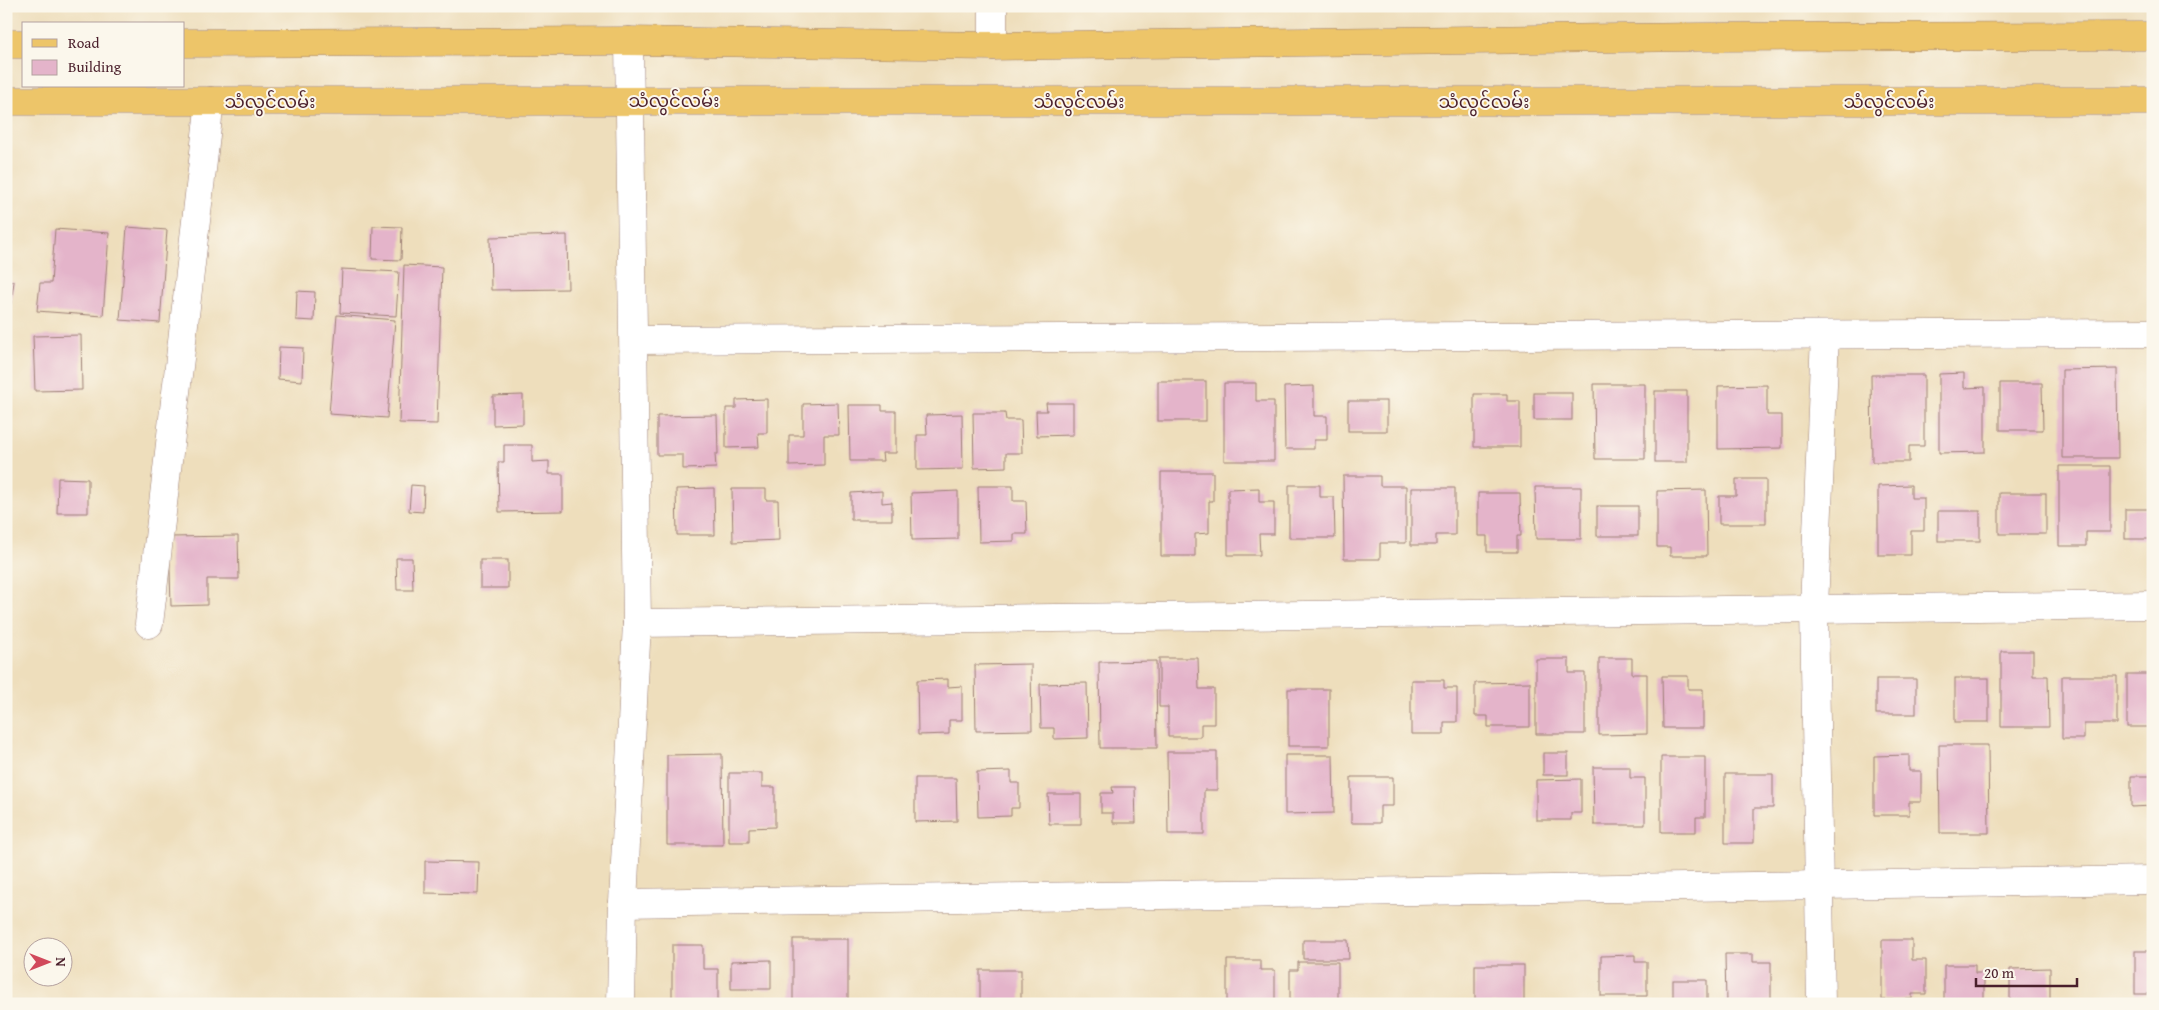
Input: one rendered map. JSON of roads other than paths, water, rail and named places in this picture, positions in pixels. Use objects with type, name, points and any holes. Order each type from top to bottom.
[{"type":"main road","points":[[185,43],[629,41],[994,46],[1700,37],[2153,36]]},
{"type":"main road","points":[[6,44],[22,44]]},
{"type":"main road","name":"သံလွင်လမ်း","points":[[6,101],[2153,101]]},
{"type":"street","points":[[993,6],[994,46]]},
{"type":"street","points":[[621,1004],[622,902],[637,623],[629,41]]},
{"type":"street","points":[[149,624],[210,101]]},
{"type":"street","points":[[634,340],[2153,333]]},
{"type":"street","points":[[1821,1004],[1814,608],[1825,335]]},
{"type":"street","points":[[637,623],[2153,605]]},
{"type":"street","points":[[622,902],[2153,880]]}]
